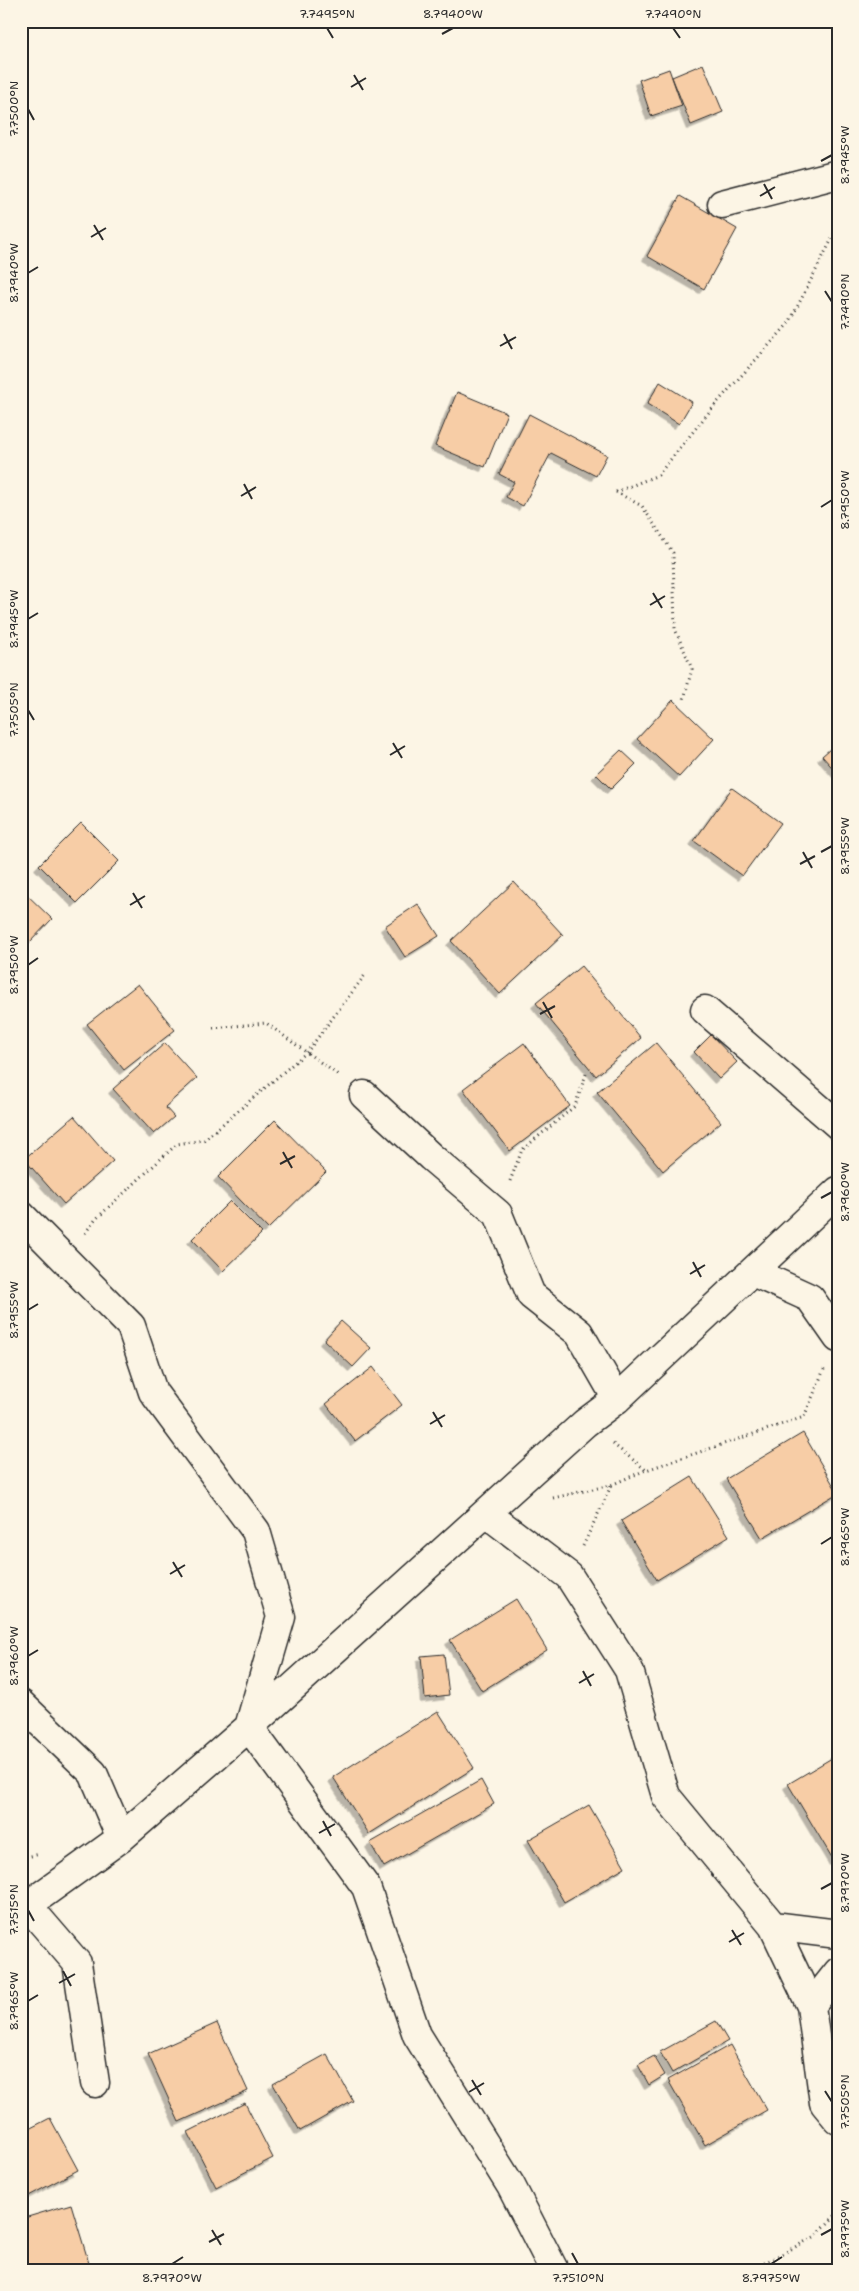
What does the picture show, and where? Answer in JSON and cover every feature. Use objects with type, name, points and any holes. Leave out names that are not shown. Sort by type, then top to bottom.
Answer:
[{"type":"street","points":[[722,204],[838,174]]},
{"type":"street","points":[[705,1010],[838,1124]]},
{"type":"street","points":[[364,1095],[431,1157],[498,1214],[531,1295],[579,1333],[617,1399]]},
{"type":"street","points":[[95,2084],[77,1963],[24,1908],[121,1838],[250,1727],[585,1423],[617,1399],[838,1191]]},
{"type":"street","points":[[21,1215],[131,1326],[153,1392],[256,1531],[281,1617],[250,1727]]},
{"type":"street","points":[[753,1272],[810,1298],[838,1338]]},
{"type":"street","points":[[486,1513],[569,1576],[629,1670],[666,1796],[773,1926],[811,2006],[824,2103],[838,2120]]},
{"type":"street","points":[[21,1704],[92,1773],[121,1838]]},
{"type":"street","points":[[250,1727],[366,1887],[417,2035],[511,2186],[554,2270]]},
{"type":"street","points":[[773,1926],[838,1934]]},
{"type":"street","points":[[811,2006],[838,1972]]},
{"type":"path","points":[[684,699],[692,669],[676,629],[673,553],[642,506],[616,492],[658,474],[714,406],[789,323],[838,227]]},
{"type":"path","points":[[64,1258],[96,1219],[177,1144],[204,1140],[308,1052],[365,976]]},
{"type":"path","points":[[212,1028],[266,1023],[364,1095]]},
{"type":"path","points":[[498,1214],[522,1150],[575,1106],[586,1074]]},
{"type":"path","points":[[544,1500],[611,1485],[646,1470],[804,1417],[826,1365]]},
{"type":"path","points":[[585,1423],[646,1470]]},
{"type":"path","points":[[569,1576],[611,1485]]},
{"type":"path","points":[[751,2270],[814,2237],[838,2213]]},
{"type":"building","points":[[703,64],[723,112],[691,125],[672,77]]},
{"type":"building","points":[[669,69],[682,106],[651,116],[639,80]]},
{"type":"building","points":[[680,196],[737,229],[704,289],[647,256]]},
{"type":"building","points":[[660,382],[692,402],[679,424],[647,404]]},
{"type":"building","points":[[457,392],[507,413],[485,467],[435,446]]},
{"type":"building","points":[[529,414],[607,455],[596,476],[551,453],[523,506],[506,497],[514,482],[499,474]]},
{"type":"building","points":[[673,700],[714,739],[679,777],[637,739]]},
{"type":"building","points":[[838,742],[838,774],[822,756]]},
{"type":"building","points":[[621,750],[636,764],[611,789],[596,774]]},
{"type":"building","points":[[732,788],[781,823],[742,876],[694,841]]},
{"type":"building","points":[[81,823],[119,861],[77,903],[39,865]]},
{"type":"building","points":[[514,882],[563,935],[500,994],[451,941]]},
{"type":"building","points":[[21,889],[52,919],[28,944],[21,938]]},
{"type":"building","points":[[418,904],[439,936],[405,957],[385,926]]},
{"type":"building","points":[[581,966],[641,1038],[596,1076],[536,1003]]},
{"type":"building","points":[[138,984],[175,1030],[124,1070],[87,1024]]},
{"type":"building","points":[[711,1035],[737,1062],[719,1079],[694,1052]]},
{"type":"building","points":[[165,1043],[197,1078],[165,1107],[174,1117],[154,1134],[113,1089]]},
{"type":"building","points":[[524,1043],[570,1106],[510,1151],[463,1089]]},
{"type":"building","points":[[656,1043],[721,1122],[663,1171],[597,1092]]},
{"type":"building","points":[[74,1116],[113,1161],[64,1204],[24,1159]]},
{"type":"building","points":[[275,1120],[326,1172],[268,1229],[218,1177]]},
{"type":"building","points":[[230,1201],[262,1233],[223,1271],[192,1239]]},
{"type":"building","points":[[341,1321],[371,1348],[353,1367],[324,1340]]},
{"type":"building","points":[[373,1367],[402,1405],[355,1441],[326,1404]]},
{"type":"building","points":[[803,1433],[838,1493],[762,1538],[726,1479]]},
{"type":"building","points":[[692,1477],[729,1536],[657,1580],[621,1521]]},
{"type":"building","points":[[516,1599],[547,1650],[482,1691],[450,1640]]},
{"type":"building","points":[[444,1654],[449,1695],[425,1698],[421,1656]]},
{"type":"building","points":[[438,1711],[474,1768],[369,1834],[333,1777]]},
{"type":"building","points":[[837,1755],[838,1859],[834,1861],[788,1784]]},
{"type":"building","points":[[481,1780],[494,1804],[384,1867],[370,1843]]},
{"type":"building","points":[[589,1805],[625,1867],[564,1902],[528,1840]]},
{"type":"building","points":[[716,2021],[728,2041],[672,2073],[660,2052]]},
{"type":"building","points":[[217,2023],[248,2091],[179,2122],[148,2054]]},
{"type":"building","points":[[730,2045],[767,2110],[705,2145],[668,2080]]},
{"type":"building","points":[[327,2054],[353,2101],[300,2131],[273,2084]]},
{"type":"building","points":[[654,2056],[665,2075],[649,2085],[638,2065]]},
{"type":"building","points":[[245,2103],[273,2158],[216,2187],[188,2132]]},
{"type":"building","points":[[50,2118],[78,2170],[21,2200],[21,2133]]},
{"type":"building","points":[[71,2204],[91,2270],[21,2270],[21,2219]]}]
